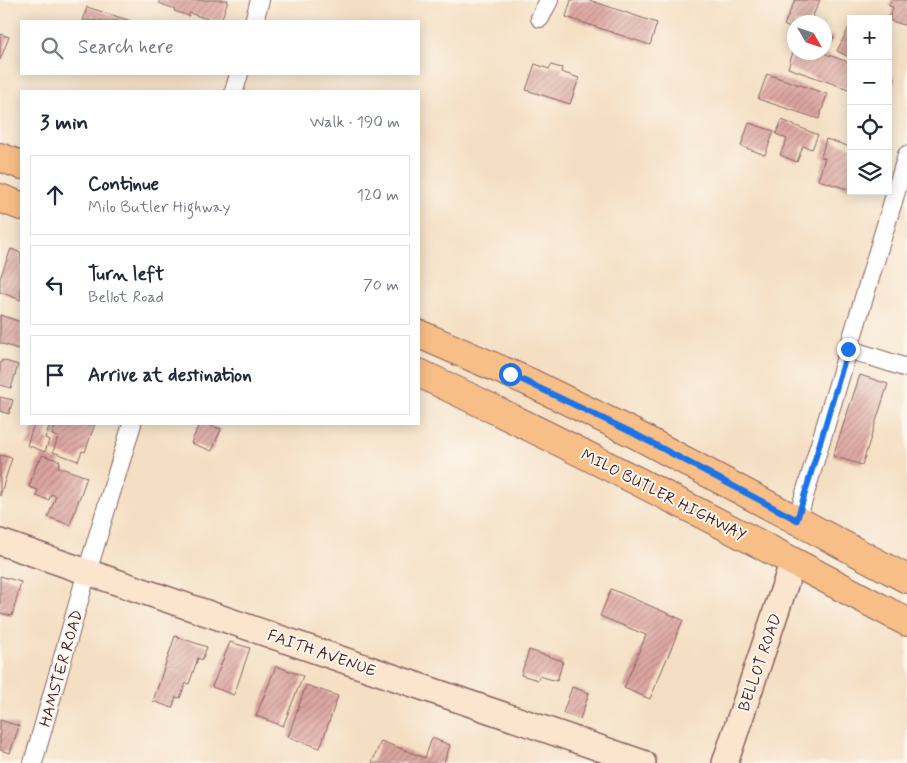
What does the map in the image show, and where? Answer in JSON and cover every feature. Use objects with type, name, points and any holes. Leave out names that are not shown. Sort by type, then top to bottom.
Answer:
[{"type":"main road","points":[[0,157],[20,165]]},
{"type":"main road","points":[[0,198],[20,206]]},
{"type":"main road","points":[[420,334],[529,382],[633,433],[907,579]]},
{"type":"main road","name":"MILO BUTLER HIGHWAY","points":[[420,373],[567,445],[907,622]]},
{"type":"street","points":[[254,20],[260,0]]},
{"type":"street","points":[[540,18],[549,0]]},
{"type":"street","points":[[234,90],[239,75]]},
{"type":"street","points":[[797,520],[907,155]]},
{"type":"street","points":[[848,349],[907,368]]},
{"type":"street","name":"HAMSTER ROAD","points":[[34,763],[87,572],[132,425]]},
{"type":"street","name":"FAITH AVENUE","points":[[0,542],[643,763]]},
{"type":"street","name":"BELLOT ROAD","points":[[725,763],[793,561]]},
{"type":"building","points":[[160,0],[228,0],[221,20],[211,20],[189,13],[189,16],[159,3]]},
{"type":"building","points":[[571,0],[589,0],[657,23],[650,45],[566,17]]},
{"type":"building","points":[[795,0],[820,0],[813,15],[788,15]]},
{"type":"building","points":[[891,0],[907,0],[907,26],[892,21],[891,15],[893,7],[889,6]]},
{"type":"building","points":[[87,7],[128,20],[83,20]]},
{"type":"building","points":[[847,31],[847,56],[837,51]]},
{"type":"building","points":[[0,34],[9,37],[0,60]]},
{"type":"building","points":[[832,56],[847,62],[847,89],[788,68],[790,60],[832,60]]},
{"type":"building","points":[[535,64],[549,69],[551,65],[562,68],[561,72],[579,78],[570,104],[526,90]]},
{"type":"building","points":[[767,74],[827,94],[819,119],[758,99]]},
{"type":"building","points":[[892,78],[895,79],[892,88]]},
{"type":"building","points":[[782,120],[818,135],[812,149],[803,146],[797,162],[780,155],[787,139],[776,134]]},
{"type":"building","points":[[749,123],[774,131],[765,155],[741,146]]},
{"type":"building","points":[[826,139],[847,146],[847,189],[818,180],[825,158],[821,157]]},
{"type":"building","points":[[11,249],[20,253],[20,300],[0,292],[0,278]]},
{"type":"building","points":[[0,315],[20,322],[20,350],[0,343]]},
{"type":"building","points":[[2,360],[18,365],[11,388],[0,385],[0,365]]},
{"type":"building","points":[[860,375],[888,384],[862,465],[833,456]]},
{"type":"building","points":[[0,397],[13,400],[9,414],[0,411]]},
{"type":"building","points":[[34,425],[50,425],[45,438],[49,440],[45,452],[27,445]]},
{"type":"building","points":[[56,425],[95,425],[85,452],[82,451],[78,461],[53,452],[58,437],[52,435]]},
{"type":"building","points":[[199,425],[210,425],[221,429],[212,451],[191,443]]},
{"type":"building","points":[[0,455],[12,458],[0,496]]},
{"type":"building","points":[[42,455],[60,461],[58,467],[87,477],[70,525],[48,517],[56,496],[51,494],[49,500],[36,496],[38,490],[29,487],[38,460],[40,461]]},
{"type":"building","points":[[0,576],[21,582],[12,616],[0,613]]},
{"type":"building","points":[[611,589],[683,620],[650,699],[624,688],[646,635],[600,616]]},
{"type":"building","points":[[175,636],[207,647],[202,660],[198,658],[189,684],[186,683],[180,698],[176,697],[172,708],[153,701]]},
{"type":"building","points":[[230,642],[250,648],[234,695],[212,687]]},
{"type":"building","points":[[529,650],[563,661],[557,681],[539,676],[538,680],[521,675]]},
{"type":"building","points":[[276,666],[303,676],[283,726],[256,716]]},
{"type":"building","points":[[306,685],[338,696],[320,748],[288,737]]},
{"type":"building","points":[[572,687],[589,693],[580,719],[563,713]]},
{"type":"building","points":[[0,720],[19,726],[10,753],[0,750]]},
{"type":"building","points":[[432,738],[450,745],[444,763],[372,763],[381,741],[425,758]]},
{"type":"route","points":[[510,374],[633,433],[797,520],[848,349]]}]
